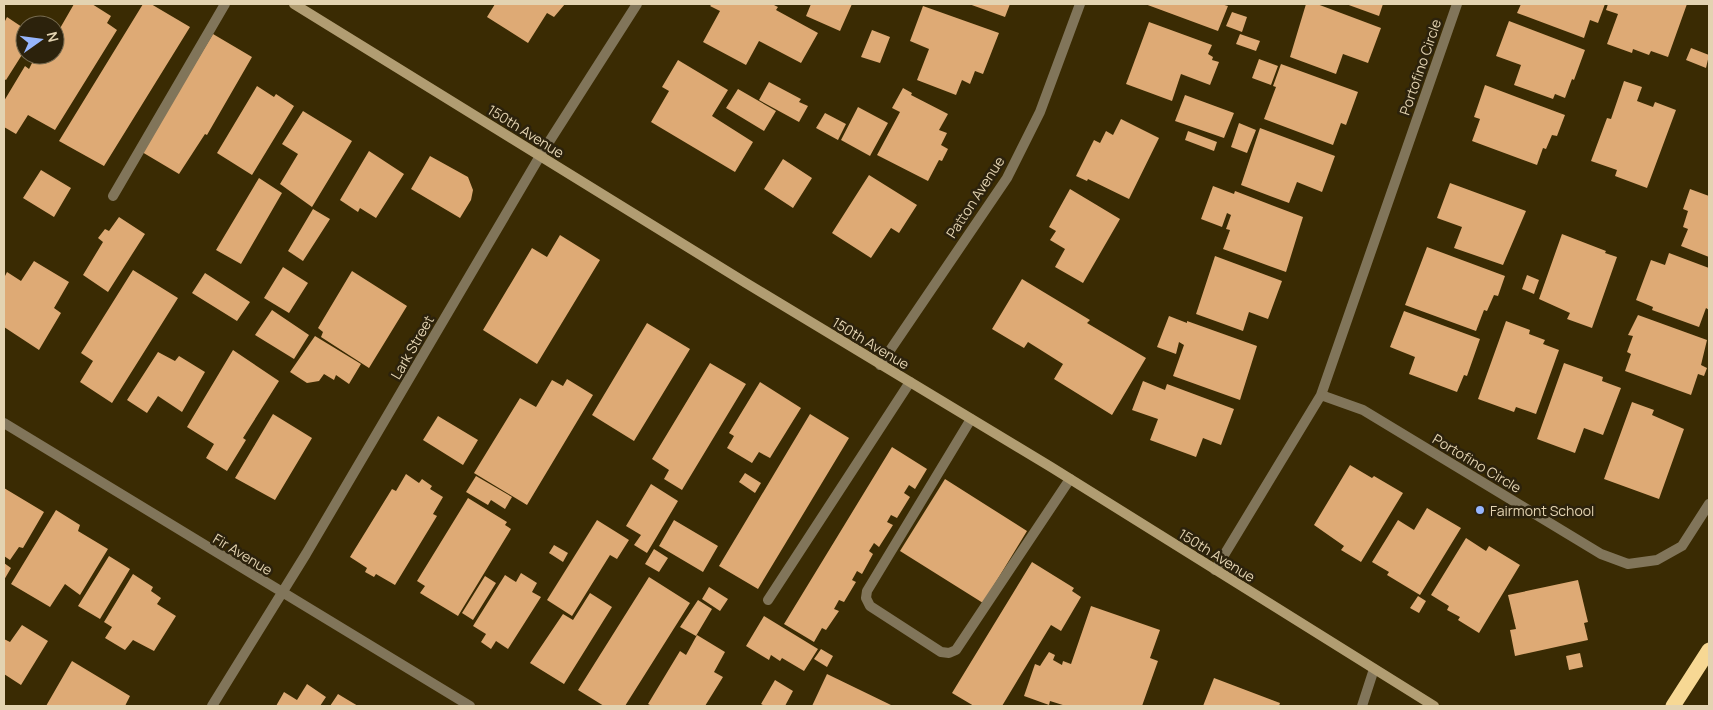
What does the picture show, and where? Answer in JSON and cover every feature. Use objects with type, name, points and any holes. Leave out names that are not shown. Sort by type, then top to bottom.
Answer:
[{"type":"highway","points":[[1673,706],[1709,650]]},
{"type":"street","points":[[113,196],[225,4]]},
{"type":"street","name":"150th Avenue","points":[[294,4],[880,365],[971,419],[1434,706]]},
{"type":"street","name":"Lark Street","points":[[212,706],[282,594],[540,156],[637,4]]},
{"type":"street","name":"Patton Avenue","points":[[880,365],[1007,178],[1040,112],[1080,4]]},
{"type":"street","name":"Portofino Circle","points":[[1215,570],[1321,395],[1457,4]]},
{"type":"street","points":[[768,600],[910,382]]},
{"type":"street","name":"Portofino Circle","points":[[1321,395],[1363,410],[1601,554],[1628,564],[1657,560],[1682,546],[1709,504]]},
{"type":"street","points":[[971,419],[867,591],[866,598],[870,606],[941,652],[949,653],[956,650],[1070,480]]},
{"type":"street","name":"Fir Avenue","points":[[4,423],[282,594],[470,706]]},
{"type":"street","points":[[1362,706],[1374,669]]},
{"type":"building","points":[[74,4],[92,4],[111,16],[107,23],[117,30],[55,130],[28,115],[16,134],[4,127],[4,101],[25,66],[29,69],[31,65],[65,65],[65,20]]},
{"type":"building","points":[[143,4],[151,4],[190,27],[104,166],[59,141]]},
{"type":"building","points":[[495,4],[565,4],[554,17],[547,13],[528,43],[487,17]]},
{"type":"building","points":[[712,4],[772,4],[778,7],[776,10],[818,33],[801,63],[759,41],[746,65],[703,42],[720,11],[710,6]]},
{"type":"building","points":[[811,4],[852,4],[840,31],[806,16]]},
{"type":"building","points":[[969,4],[1010,4],[1005,17]]},
{"type":"building","points":[[1145,4],[1221,4],[1228,6],[1218,31]]},
{"type":"building","points":[[1306,4],[1317,4],[1381,28],[1368,63],[1343,54],[1336,74],[1290,57]]},
{"type":"building","points":[[1346,4],[1383,4],[1379,16]]},
{"type":"building","points":[[1521,4],[1605,4],[1598,23],[1590,20],[1584,38],[1517,13]]},
{"type":"building","points":[[1608,4],[1687,4],[1668,57],[1651,51],[1649,55],[1633,49],[1632,53],[1607,44],[1618,14],[1606,10]]},
{"type":"building","points":[[923,6],[999,33],[983,74],[975,71],[970,84],[962,80],[956,95],[917,80],[929,49],[910,41]]},
{"type":"building","points":[[1232,12],[1247,17],[1242,32],[1226,26]]},
{"type":"building","points":[[7,17],[15,22],[16,65],[6,80],[4,79],[4,23]]},
{"type":"building","points":[[1509,21],[1585,50],[1565,98],[1555,94],[1553,99],[1514,85],[1521,65],[1496,56]]},
{"type":"building","points":[[1149,22],[1212,45],[1208,54],[1213,57],[1212,60],[1219,62],[1210,85],[1181,74],[1172,101],[1126,84]]},
{"type":"building","points":[[872,30],[890,37],[880,63],[861,57]]},
{"type":"building","points":[[213,34],[252,57],[207,135],[205,134],[179,174],[142,152]]},
{"type":"building","points":[[1240,34],[1260,41],[1256,51],[1236,44]]},
{"type":"building","points":[[1691,48],[1709,55],[1706,68],[1686,60]]},
{"type":"building","points":[[1259,59],[1278,66],[1271,85],[1252,78]]},
{"type":"building","points":[[678,60],[728,90],[712,116],[753,142],[735,172],[651,122],[669,91],[662,87]]},
{"type":"building","points":[[1281,64],[1358,92],[1346,125],[1341,123],[1333,145],[1264,119],[1276,87],[1273,86]]},
{"type":"building","points":[[1624,81],[1642,87],[1637,101],[1653,107],[1655,102],[1676,110],[1647,188],[1615,176],[1617,170],[1591,161],[1607,118],[1611,119]]},
{"type":"building","points":[[769,82],[801,99],[799,102],[808,106],[799,122],[759,100]]},
{"type":"building","points":[[1485,85],[1565,115],[1557,136],[1552,135],[1546,149],[1543,148],[1537,165],[1472,141],[1480,119],[1474,117]]},
{"type":"building","points":[[257,86],[274,97],[276,94],[294,106],[252,175],[217,153]]},
{"type":"building","points":[[903,88],[912,93],[911,95],[948,114],[939,130],[947,133],[941,145],[948,149],[942,161],[939,160],[928,181],[877,155],[900,112],[892,108]]},
{"type":"building","points":[[738,89],[776,111],[764,131],[726,108]]},
{"type":"building","points":[[1185,95],[1234,113],[1224,138],[1175,121]]},
{"type":"building","points":[[858,107],[888,123],[870,156],[841,140]]},
{"type":"building","points":[[303,111],[352,141],[312,207],[280,184],[298,154],[282,144]]},
{"type":"building","points":[[825,113],[846,124],[838,140],[816,128]]},
{"type":"building","points":[[1121,119],[1159,138],[1129,199],[1088,179],[1087,181],[1076,176],[1094,140],[1100,143],[1106,131],[1113,135]]},
{"type":"building","points":[[1239,123],[1256,130],[1247,153],[1231,147]]},
{"type":"building","points":[[1260,128],[1335,156],[1322,192],[1297,182],[1289,203],[1241,185]]},
{"type":"building","points":[[1188,131],[1217,142],[1214,151],[1185,140]]},
{"type":"building","points":[[369,151],[404,174],[376,218],[360,208],[358,212],[340,200]]},
{"type":"building","points":[[430,156],[468,177],[473,190],[471,200],[460,218],[411,189]]},
{"type":"building","points":[[783,159],[812,178],[793,208],[764,189]]},
{"type":"building","points":[[41,170],[71,188],[54,217],[23,198]]},
{"type":"building","points":[[869,175],[917,205],[899,233],[891,228],[871,258],[832,233]]},
{"type":"building","points":[[259,178],[282,193],[241,264],[216,250]]},
{"type":"building","points":[[1450,183],[1526,211],[1503,265],[1454,248],[1462,227],[1437,218]]},
{"type":"building","points":[[1213,186],[1234,194],[1235,191],[1303,217],[1286,272],[1223,249],[1230,230],[1226,229],[1231,215],[1227,213],[1222,227],[1201,219]]},
{"type":"building","points":[[1070,189],[1120,219],[1083,283],[1055,267],[1065,249],[1050,240],[1056,231],[1049,227]]},
{"type":"building","points":[[1690,189],[1709,196],[1709,257],[1681,246],[1688,229],[1683,227],[1688,211],[1683,209]]},
{"type":"building","points":[[313,209],[330,219],[303,261],[288,251]]},
{"type":"building","points":[[119,217],[145,234],[108,292],[83,275],[103,242],[98,238],[105,229],[109,231]]},
{"type":"building","points":[[1562,234],[1617,257],[1592,328],[1567,319],[1570,313],[1539,299]]},
{"type":"building","points":[[560,235],[600,260],[537,364],[483,330],[532,248],[547,257]]},
{"type":"building","points":[[1427,247],[1505,276],[1498,296],[1494,295],[1487,311],[1484,310],[1476,331],[1405,305]]},
{"type":"building","points":[[1669,253],[1709,268],[1709,310],[1706,308],[1699,327],[1652,310],[1653,307],[1636,300],[1651,260],[1665,265]]},
{"type":"building","points":[[1215,256],[1282,281],[1268,319],[1249,312],[1243,331],[1196,314]]},
{"type":"building","points":[[34,261],[69,282],[54,308],[61,313],[39,350],[4,327],[4,278],[7,272],[21,281]]},
{"type":"building","points":[[283,267],[308,283],[289,313],[264,298]]},
{"type":"building","points":[[133,270],[178,298],[112,403],[80,382],[93,361],[81,353]]},
{"type":"building","points":[[352,271],[407,306],[369,368],[321,337],[323,332],[318,328]]},
{"type":"building","points":[[205,273],[250,302],[237,321],[192,293]]},
{"type":"building","points":[[1527,275],[1539,280],[1534,294],[1522,289]]},
{"type":"building","points":[[1022,279],[1090,320],[1087,323],[1146,358],[1112,415],[1054,379],[1063,364],[1028,342],[1024,348],[992,329]]},
{"type":"building","points":[[272,310],[309,335],[294,359],[255,335]]},
{"type":"building","points":[[1404,311],[1480,339],[1467,376],[1464,375],[1457,392],[1409,374],[1415,357],[1390,347]]},
{"type":"building","points":[[1638,315],[1707,340],[1701,365],[1707,368],[1704,376],[1698,374],[1691,395],[1625,371],[1631,354],[1627,352],[1633,336],[1628,335]]},
{"type":"building","points":[[1169,316],[1257,346],[1240,400],[1173,376],[1184,345],[1179,342],[1176,354],[1157,347]]},
{"type":"building","points":[[1506,321],[1530,330],[1529,334],[1545,340],[1543,344],[1559,350],[1536,414],[1516,407],[1514,412],[1478,399]]},
{"type":"building","points":[[647,323],[690,349],[634,441],[592,415]]},
{"type":"building","points":[[315,336],[361,364],[349,384],[336,375],[334,380],[324,374],[319,381],[307,383],[290,372]]},
{"type":"building","points":[[233,350],[279,381],[243,438],[246,440],[227,471],[206,458],[214,444],[187,427]]},
{"type":"building","points":[[158,352],[175,361],[179,356],[205,372],[182,412],[158,396],[147,413],[127,400]]},
{"type":"building","points":[[710,363],[746,384],[682,490],[664,479],[669,470],[652,459]]},
{"type":"building","points":[[1564,363],[1603,377],[1602,381],[1621,388],[1603,435],[1584,428],[1575,453],[1537,439]]},
{"type":"building","points":[[567,379],[593,395],[527,505],[474,473],[520,398],[536,407],[552,380],[563,386]]},
{"type":"building","points":[[1143,381],[1165,390],[1167,384],[1234,409],[1221,445],[1203,438],[1196,457],[1150,440],[1158,419],[1132,410]]},
{"type":"building","points":[[760,382],[801,408],[770,458],[759,452],[752,463],[727,448],[734,436],[729,433]]},
{"type":"building","points":[[1632,402],[1654,410],[1652,415],[1684,429],[1659,499],[1604,479]]},
{"type":"building","points":[[273,414],[312,438],[275,500],[235,478]]},
{"type":"building","points":[[810,414],[849,438],[758,589],[719,566]]},
{"type":"building","points":[[438,416],[478,440],[463,465],[423,440]]},
{"type":"building","points":[[892,447],[927,469],[915,489],[909,485],[904,493],[910,497],[897,518],[891,515],[887,522],[893,525],[879,547],[874,543],[869,551],[873,554],[862,574],[857,571],[852,580],[856,582],[844,602],[839,600],[834,609],[839,611],[826,630],[822,628],[814,642],[784,624]]},
{"type":"building","points":[[1350,465],[1403,493],[1361,562],[1341,550],[1344,546],[1314,525]]},
{"type":"building","points":[[745,473],[761,483],[755,493],[739,482]]},
{"type":"building","points":[[406,474],[419,483],[422,479],[432,486],[430,489],[443,497],[433,514],[437,516],[395,585],[376,574],[374,577],[365,572],[367,568],[350,557],[392,489],[396,491]]},
{"type":"building","points":[[476,476],[512,497],[505,509],[491,500],[488,505],[466,492]]},
{"type":"building","points":[[945,479],[1027,531],[983,603],[900,551]]},
{"type":"building","points":[[651,484],[678,501],[647,553],[634,545],[641,535],[626,526]]},
{"type":"building","points":[[4,488],[44,512],[23,548],[19,547],[10,560],[4,556]]},
{"type":"building","points":[[468,498],[507,522],[505,525],[511,529],[458,616],[420,593],[425,586],[417,581]]},
{"type":"building","points":[[1427,508],[1461,528],[1420,595],[1387,575],[1389,572],[1372,562],[1398,520],[1414,530]]},
{"type":"building","points":[[56,510],[80,525],[78,531],[108,549],[80,595],[65,584],[50,607],[11,584]]},
{"type":"building","points":[[597,520],[629,540],[617,559],[610,555],[572,616],[547,600]]},
{"type":"building","points":[[674,520],[718,546],[703,572],[659,546]]},
{"type":"building","points":[[1466,538],[1486,551],[1489,546],[1520,565],[1479,633],[1458,620],[1460,617],[1447,610],[1449,606],[1431,595]]},
{"type":"building","points":[[554,545],[568,553],[563,562],[549,553]]},
{"type":"building","points":[[654,549],[668,558],[659,572],[645,564]]},
{"type":"building","points":[[109,556],[130,569],[100,619],[78,606]]},
{"type":"building","points":[[1032,562],[1074,588],[1072,591],[1081,597],[1061,631],[1051,625],[1002,706],[974,706],[952,693]]},
{"type":"building","points":[[4,563],[11,568],[4,580]]},
{"type":"building","points":[[521,573],[537,583],[532,592],[541,597],[508,649],[496,641],[491,649],[481,642],[486,634],[473,626],[505,575],[516,582]]},
{"type":"building","points":[[133,574],[153,587],[151,591],[161,598],[157,604],[176,616],[154,651],[133,640],[125,650],[105,638],[112,627],[104,622]]},
{"type":"building","points":[[485,576],[496,583],[473,620],[462,613]]},
{"type":"building","points":[[649,577],[690,603],[625,706],[604,706],[578,690]]},
{"type":"building","points":[[1578,580],[1588,622],[1584,623],[1588,640],[1515,656],[1510,630],[1516,629],[1508,595]]},
{"type":"building","points":[[709,587],[728,599],[720,611],[702,599]]},
{"type":"building","points":[[590,593],[612,607],[564,684],[530,663],[563,614],[573,620]]},
{"type":"building","points":[[1418,596],[1426,601],[1419,613],[1410,608]]},
{"type":"building","points":[[698,600],[712,609],[696,636],[680,627]]},
{"type":"building","points":[[1091,606],[1160,630],[1150,658],[1158,661],[1142,706],[1066,706],[1050,701],[1049,705],[1024,696],[1035,664],[1040,666],[1049,652],[1055,655],[1053,660],[1062,665],[1063,661],[1071,664]]},
{"type":"building","points":[[764,616],[818,649],[804,671],[782,658],[780,661],[771,655],[769,660],[746,646]]},
{"type":"building","points":[[22,625],[48,641],[21,685],[4,674],[4,639],[10,642]]},
{"type":"building","points":[[697,635],[725,652],[714,672],[723,677],[705,706],[652,706],[648,704],[680,651],[686,655]]},
{"type":"building","points":[[821,649],[833,656],[827,667],[814,659]]},
{"type":"building","points":[[1580,653],[1583,667],[1569,670],[1566,656]]},
{"type":"building","points":[[72,661],[130,696],[125,706],[46,706]]},
{"type":"building","points":[[827,674],[891,705],[891,706],[812,706]]},
{"type":"building","points":[[1214,678],[1280,703],[1279,706],[1203,706]]},
{"type":"building","points":[[775,680],[793,691],[785,706],[765,706],[761,704]]},
{"type":"building","points":[[307,684],[326,697],[320,706],[276,706],[284,692],[297,700]]},
{"type":"building","points":[[338,694],[358,706],[330,706]]},
{"type":"place","name":"Fairmont School","points":[[1480,510]]}]
